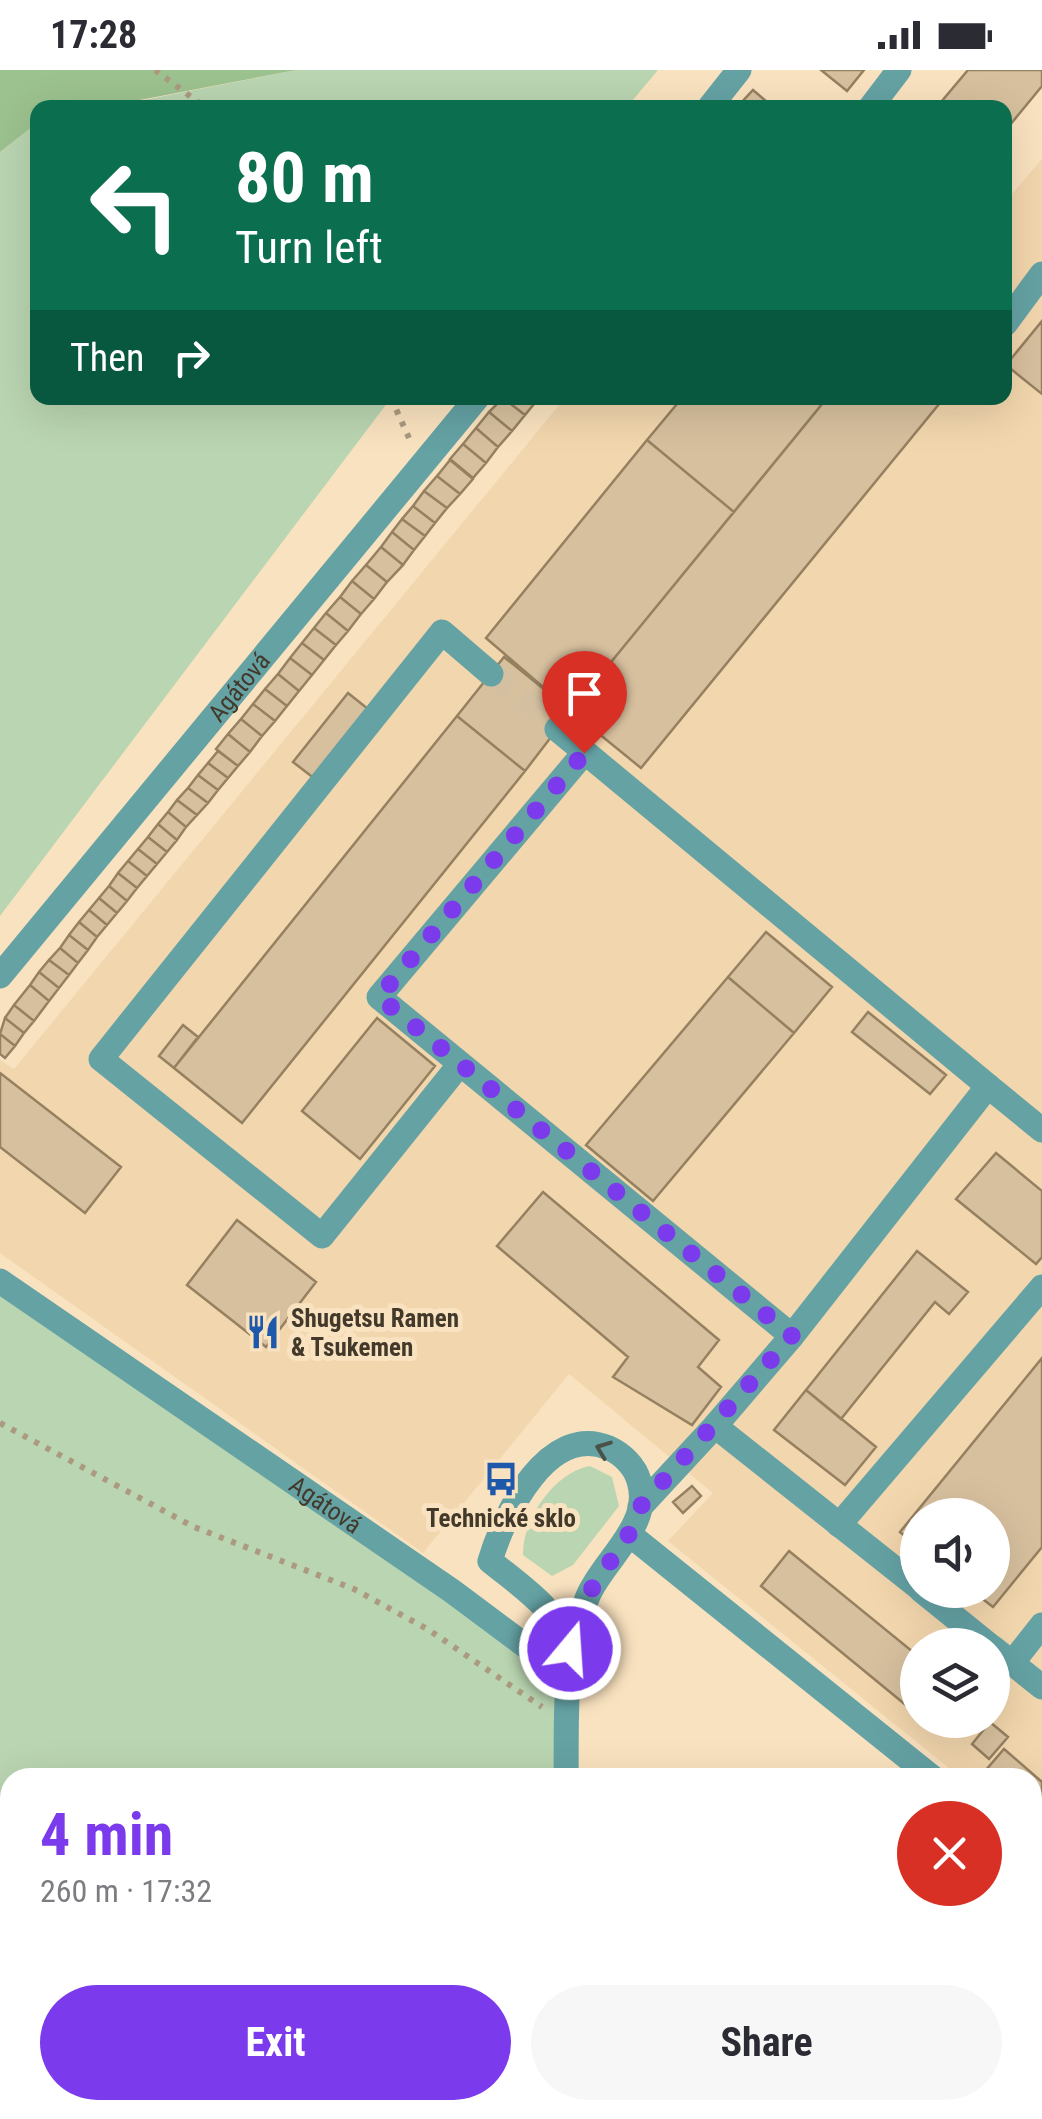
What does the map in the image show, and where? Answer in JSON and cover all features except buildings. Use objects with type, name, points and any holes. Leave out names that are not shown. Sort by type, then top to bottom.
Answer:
[{"type":"street","points":[[715,100],[739,70]]},
{"type":"street","points":[[876,100],[899,70]]},
{"type":"street","points":[[1012,315],[1042,274]]},
{"type":"street","name":"Agátová","points":[[0,976],[471,405]]},
{"type":"street","points":[[460,1064],[322,1236],[101,1059],[442,632],[491,674]]},
{"type":"street","points":[[557,730],[1042,1130]]},
{"type":"street","points":[[584,753],[379,997],[792,1336]]},
{"type":"street","points":[[566,1768],[566,1676],[570,1649],[589,1593],[629,1534],[640,1507],[792,1336],[988,1086]]},
{"type":"street","name":"Agátová","points":[[0,1281],[452,1591],[566,1676]]},
{"type":"street","points":[[839,1525],[1042,1287]]},
{"type":"street","points":[[715,1426],[900,1574]]},
{"type":"street","points":[[570,1649],[563,1626],[550,1611],[490,1561],[499,1530],[521,1494],[568,1444],[591,1442],[612,1449],[630,1462],[640,1482],[640,1507]]},
{"type":"street","points":[[629,1534],[920,1768]]},
{"type":"street","points":[[943,1608],[968,1628]]},
{"type":"street","points":[[1010,1645],[1042,1625]]},
{"type":"street","points":[[1010,1662],[1042,1687]]},
{"type":"path","points":[[155,70],[195,100]]},
{"type":"path","points":[[394,405],[421,467]]},
{"type":"path","points":[[0,1423],[194,1526],[354,1590],[429,1630],[528,1702],[567,1717]]},
{"type":"shaded area","name":"Technické sklo","points":[[1042,159],[1042,1768],[949,1768],[912,1738],[1010,1738],[1010,1628],[900,1628],[900,1729],[668,1541],[713,1493],[569,1374],[423,1553],[0,1253],[0,1060],[14,1069],[559,405],[1012,405],[1012,194]]},
{"type":"green space","points":[[0,70],[296,70],[140,100],[30,100],[30,128],[0,152]]},
{"type":"green space","points":[[296,70],[658,70],[633,100],[144,100]]},
{"type":"green space","points":[[30,128],[30,405],[386,405],[0,916],[0,152]]},
{"type":"green space","points":[[0,1295],[566,1676],[566,1768],[0,1768]]},
{"type":"green space","points":[[590,1466],[612,1477],[619,1506],[573,1565],[552,1576],[523,1555],[528,1527],[553,1487]]},
{"type":"tunnel","points":[[491,674],[557,729]]},
{"type":"place","name":"Shugetsu Ramen & Tsukemen","points":[[263,1332]]},
{"type":"place","name":"Technické sklo","points":[[501,1479]]},
{"type":"route","points":[[570,1649],[589,1593],[629,1534],[640,1507],[792,1336],[379,997],[584,753]]}]
